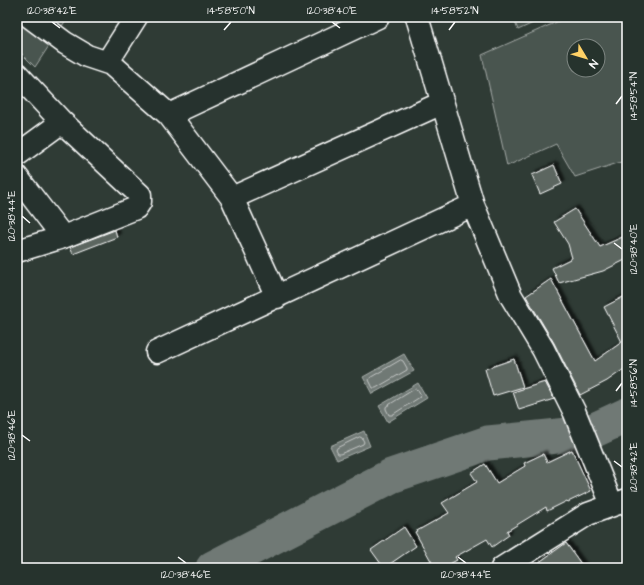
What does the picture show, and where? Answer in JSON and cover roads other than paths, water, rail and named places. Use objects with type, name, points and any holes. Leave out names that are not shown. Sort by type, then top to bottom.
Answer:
[{"type":"street","points":[[30,17],[60,40],[82,53],[111,64],[169,115],[232,198],[277,297]]},
{"type":"street","points":[[111,64],[110,58],[136,17]]},
{"type":"street","points":[[169,115],[378,17]]},
{"type":"street","points":[[416,17],[473,205],[511,296],[543,349],[616,501],[588,514],[502,568]]},
{"type":"street","points":[[17,74],[62,122],[140,196],[140,202],[136,208],[63,237],[17,251]]},
{"type":"street","points":[[232,198],[442,103]]},
{"type":"street","points":[[17,155],[62,122]]},
{"type":"street","points":[[17,177],[63,237]]},
{"type":"street","points":[[157,352],[473,205]]},
{"type":"water","points":[[404,354],[414,371],[372,394],[363,377]]},
{"type":"water","points":[[418,383],[427,398],[388,422],[379,406]]},
{"type":"water","points":[[364,431],[370,446],[337,460],[330,446]]},
{"type":"waterway","points":[[213,568],[391,476],[488,443],[588,433],[627,415]]}]
